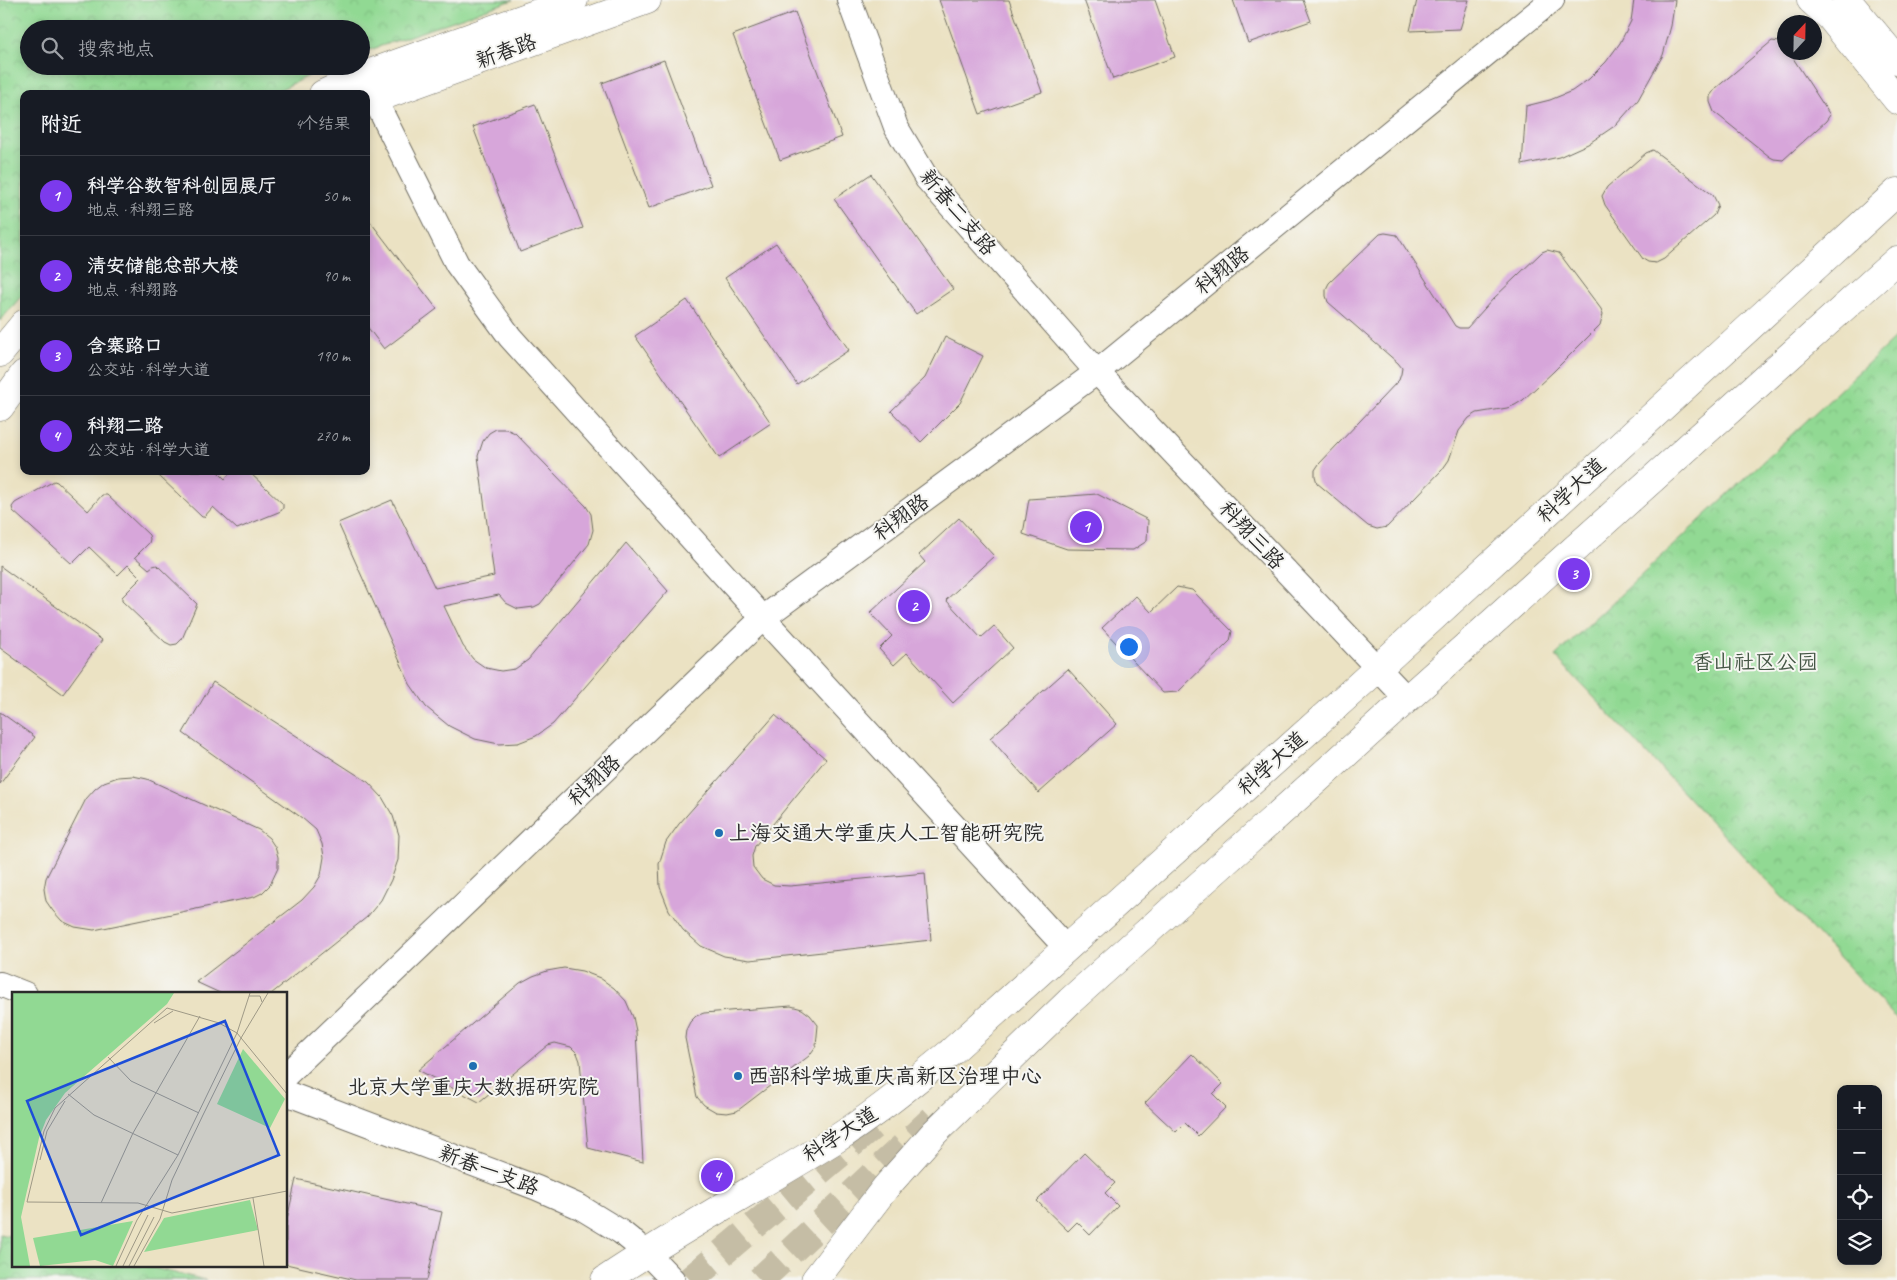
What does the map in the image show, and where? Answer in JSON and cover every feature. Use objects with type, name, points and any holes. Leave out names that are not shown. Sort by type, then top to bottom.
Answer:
[{"type":"main road","name":"新春路","points":[[370,91],[574,0]]},
{"type":"main road","name":"新春路","points":[[370,91],[647,0]]},
{"type":"main road","points":[[1811,0],[1830,17],[1897,100]]},
{"type":"main road","points":[[1847,0],[1897,60]]},
{"type":"main road","name":"科学大道","points":[[605,1280],[646,1252],[834,1140],[917,1080],[951,1052],[1378,668],[1897,192]]},
{"type":"main road","name":"科学大道","points":[[815,1280],[886,1187],[935,1132],[1053,1018],[1897,260]]},
{"type":"main road","points":[[0,353],[20,329]]},
{"type":"main road","points":[[0,407],[20,380]]},
{"type":"main road","points":[[1027,984],[1041,982],[1050,986],[1056,994],[1057,1002],[1053,1018]]},
{"type":"street","name":"新春二支路","points":[[849,0],[896,127],[927,180],[1097,372]]},
{"type":"street","name":"科翔路","points":[[288,1074],[763,618],[1097,372],[1552,0]]},
{"type":"street","points":[[370,96],[457,264],[510,338],[763,618],[1067,949]]},
{"type":"street","name":"科翔三路","points":[[1097,372],[1406,699]]},
{"type":"street","points":[[0,984],[20,992]]},
{"type":"street","name":"新春一支路","points":[[288,1093],[537,1188],[580,1207],[621,1232],[646,1252],[673,1280]]},
{"type":"green space","points":[[0,0],[513,0],[370,50],[370,20],[20,20],[20,75],[310,75],[279,90],[20,90],[20,298],[0,321]]},
{"type":"green space","name":"香山社区公园","points":[[1897,336],[1897,1019],[1555,656]]},
{"type":"green space","points":[[0,1234],[12,1237],[12,1268],[153,1268],[206,1280],[0,1280]]},
{"type":"building","points":[[939,0],[1009,0],[1042,92],[980,114]]},
{"type":"building","points":[[1084,0],[1155,0],[1175,57],[1113,79]]},
{"type":"building","points":[[1233,0],[1303,0],[1311,21],[1248,43]]},
{"type":"building","points":[[1417,0],[1469,0],[1460,29],[1410,31]]},
{"type":"building","points":[[1634,0],[1675,0],[1671,26],[1663,55],[1638,100],[1616,125],[1588,144],[1559,157],[1522,165],[1526,106],[1550,100],[1572,91],[1589,79],[1606,62],[1620,43],[1631,21]]},
{"type":"building","points":[[795,12],[842,137],[780,160],[733,35]]},
{"type":"building","points":[[1772,41],[1777,42],[1777,60],[1794,60],[1830,115],[1826,121],[1783,160],[1774,159],[1714,112],[1710,96],[1716,88]]},
{"type":"building","points":[[664,60],[711,185],[649,208],[602,83]]},
{"type":"building","points":[[535,104],[583,228],[520,252],[473,127]]},
{"type":"building","points":[[1653,150],[1713,195],[1718,205],[1714,215],[1664,259],[1656,263],[1643,259],[1605,205],[1602,196],[1607,187],[1646,153]]},
{"type":"building","points":[[871,174],[953,289],[916,314],[834,199]]},
{"type":"building","points":[[370,221],[437,309],[384,349],[370,330]]},
{"type":"building","points":[[1380,234],[1397,235],[1455,326],[1459,328],[1467,328],[1493,299],[1542,252],[1547,250],[1559,253],[1603,314],[1600,325],[1523,400],[1507,408],[1477,413],[1469,418],[1459,431],[1449,460],[1442,470],[1387,527],[1377,529],[1368,526],[1317,483],[1315,470],[1399,380],[1401,374],[1402,368],[1398,363],[1328,302],[1326,296],[1326,289],[1329,283]]},
{"type":"building","points":[[776,243],[849,350],[797,384],[725,278]]},
{"type":"building","points":[[687,300],[771,423],[719,458],[635,336]]},
{"type":"building","points":[[945,337],[983,356],[960,403],[921,442],[891,411],[925,378]]},
{"type":"building","points":[[496,429],[506,429],[515,433],[586,506],[591,514],[593,530],[589,544],[540,604],[534,607],[518,609],[506,603],[499,595],[444,606],[463,646],[473,659],[486,668],[501,671],[515,669],[528,660],[626,543],[668,591],[553,724],[536,736],[518,743],[499,744],[475,739],[449,726],[426,707],[410,684],[338,523],[392,500],[435,588],[494,576],[478,456],[483,441],[489,433]]},
{"type":"building","points":[[221,475],[225,479],[228,475],[252,475],[283,504],[283,508],[281,511],[237,529],[213,507],[202,517],[159,476]]},
{"type":"building","points":[[54,481],[88,511],[102,495],[107,495],[149,535],[149,543],[135,557],[149,569],[157,565],[197,604],[182,639],[177,644],[171,645],[165,642],[122,601],[122,597],[141,578],[128,565],[118,575],[89,547],[71,563],[13,511],[12,507],[15,503]]},
{"type":"building","points":[[1097,494],[1148,520],[1147,541],[1133,550],[1067,549],[1023,534],[1029,499]]},
{"type":"building","points":[[959,518],[994,556],[946,600],[981,638],[994,626],[1013,648],[953,703],[907,653],[894,665],[879,649],[892,636],[870,613],[925,562],[919,555]]},
{"type":"building","points":[[0,566],[102,640],[63,694],[0,648]]},
{"type":"building","points":[[1177,587],[1192,590],[1232,631],[1230,641],[1178,692],[1163,693],[1102,628],[1136,596],[1151,612]]},
{"type":"building","points":[[1068,669],[1117,724],[1039,793],[990,738]]},
{"type":"building","points":[[213,682],[368,782],[382,797],[393,816],[399,835],[398,860],[381,900],[367,917],[273,992],[218,992],[196,982],[302,900],[314,887],[321,875],[324,857],[322,844],[316,830],[302,818],[183,733]]},
{"type":"building","points":[[0,712],[35,737],[0,784]]},
{"type":"building","name":"上海交通大学重庆人工智能研究院","points":[[775,715],[826,759],[755,846],[752,856],[753,867],[762,879],[774,885],[790,886],[925,873],[931,940],[750,960],[724,956],[701,946],[683,930],[669,910],[660,887],[659,864],[666,842],[679,824]]},
{"type":"building","points":[[133,776],[147,779],[259,830],[269,838],[275,847],[278,857],[278,868],[270,885],[262,893],[254,897],[94,930],[75,927],[62,921],[46,901],[44,889],[46,878],[86,799],[104,782],[118,777]]},
{"type":"building","name":"北京大学重庆大数据研究院","points":[[564,968],[582,971],[600,978],[614,988],[626,1001],[633,1017],[636,1031],[643,1162],[588,1148],[580,1061],[577,1053],[571,1047],[555,1043],[548,1045],[479,1102],[418,1070],[520,983],[547,971]]},
{"type":"building","name":"西部科学城重庆高新区治理中心","points":[[791,1006],[802,1009],[818,1025],[816,1046],[809,1056],[737,1111],[727,1113],[716,1112],[704,1105],[697,1097],[685,1038],[690,1022],[696,1016],[704,1013]]},
{"type":"building","points":[[1192,1054],[1223,1084],[1213,1094],[1226,1107],[1198,1136],[1185,1123],[1176,1132],[1145,1103]]},
{"type":"building","points":[[1084,1153],[1115,1183],[1105,1193],[1118,1206],[1090,1235],[1077,1222],[1068,1231],[1037,1201]]},
{"type":"building","points":[[296,1179],[442,1212],[427,1280],[356,1280],[288,1264],[288,1215]]},
{"type":"tunnel","points":[[760,1280],[933,1119]]},
{"type":"tunnel","points":[[690,1280],[874,1125]]},
{"type":"place","name":"科学谷数智科创园展厅","points":[[1086,527]]},
{"type":"place","name":"含寨路口","points":[[1574,574]]},
{"type":"place","name":"清安储能总部大楼","points":[[914,606]]},
{"type":"place","name":"上海交通大学重庆人工智能研究院","points":[[719,833]]},
{"type":"place","name":"北京大学重庆大数据研究院","points":[[473,1066]]},
{"type":"place","name":"西部科学城重庆高新区治理中心","points":[[738,1076]]},
{"type":"place","name":"科翔二路","points":[[717,1176]]}]
